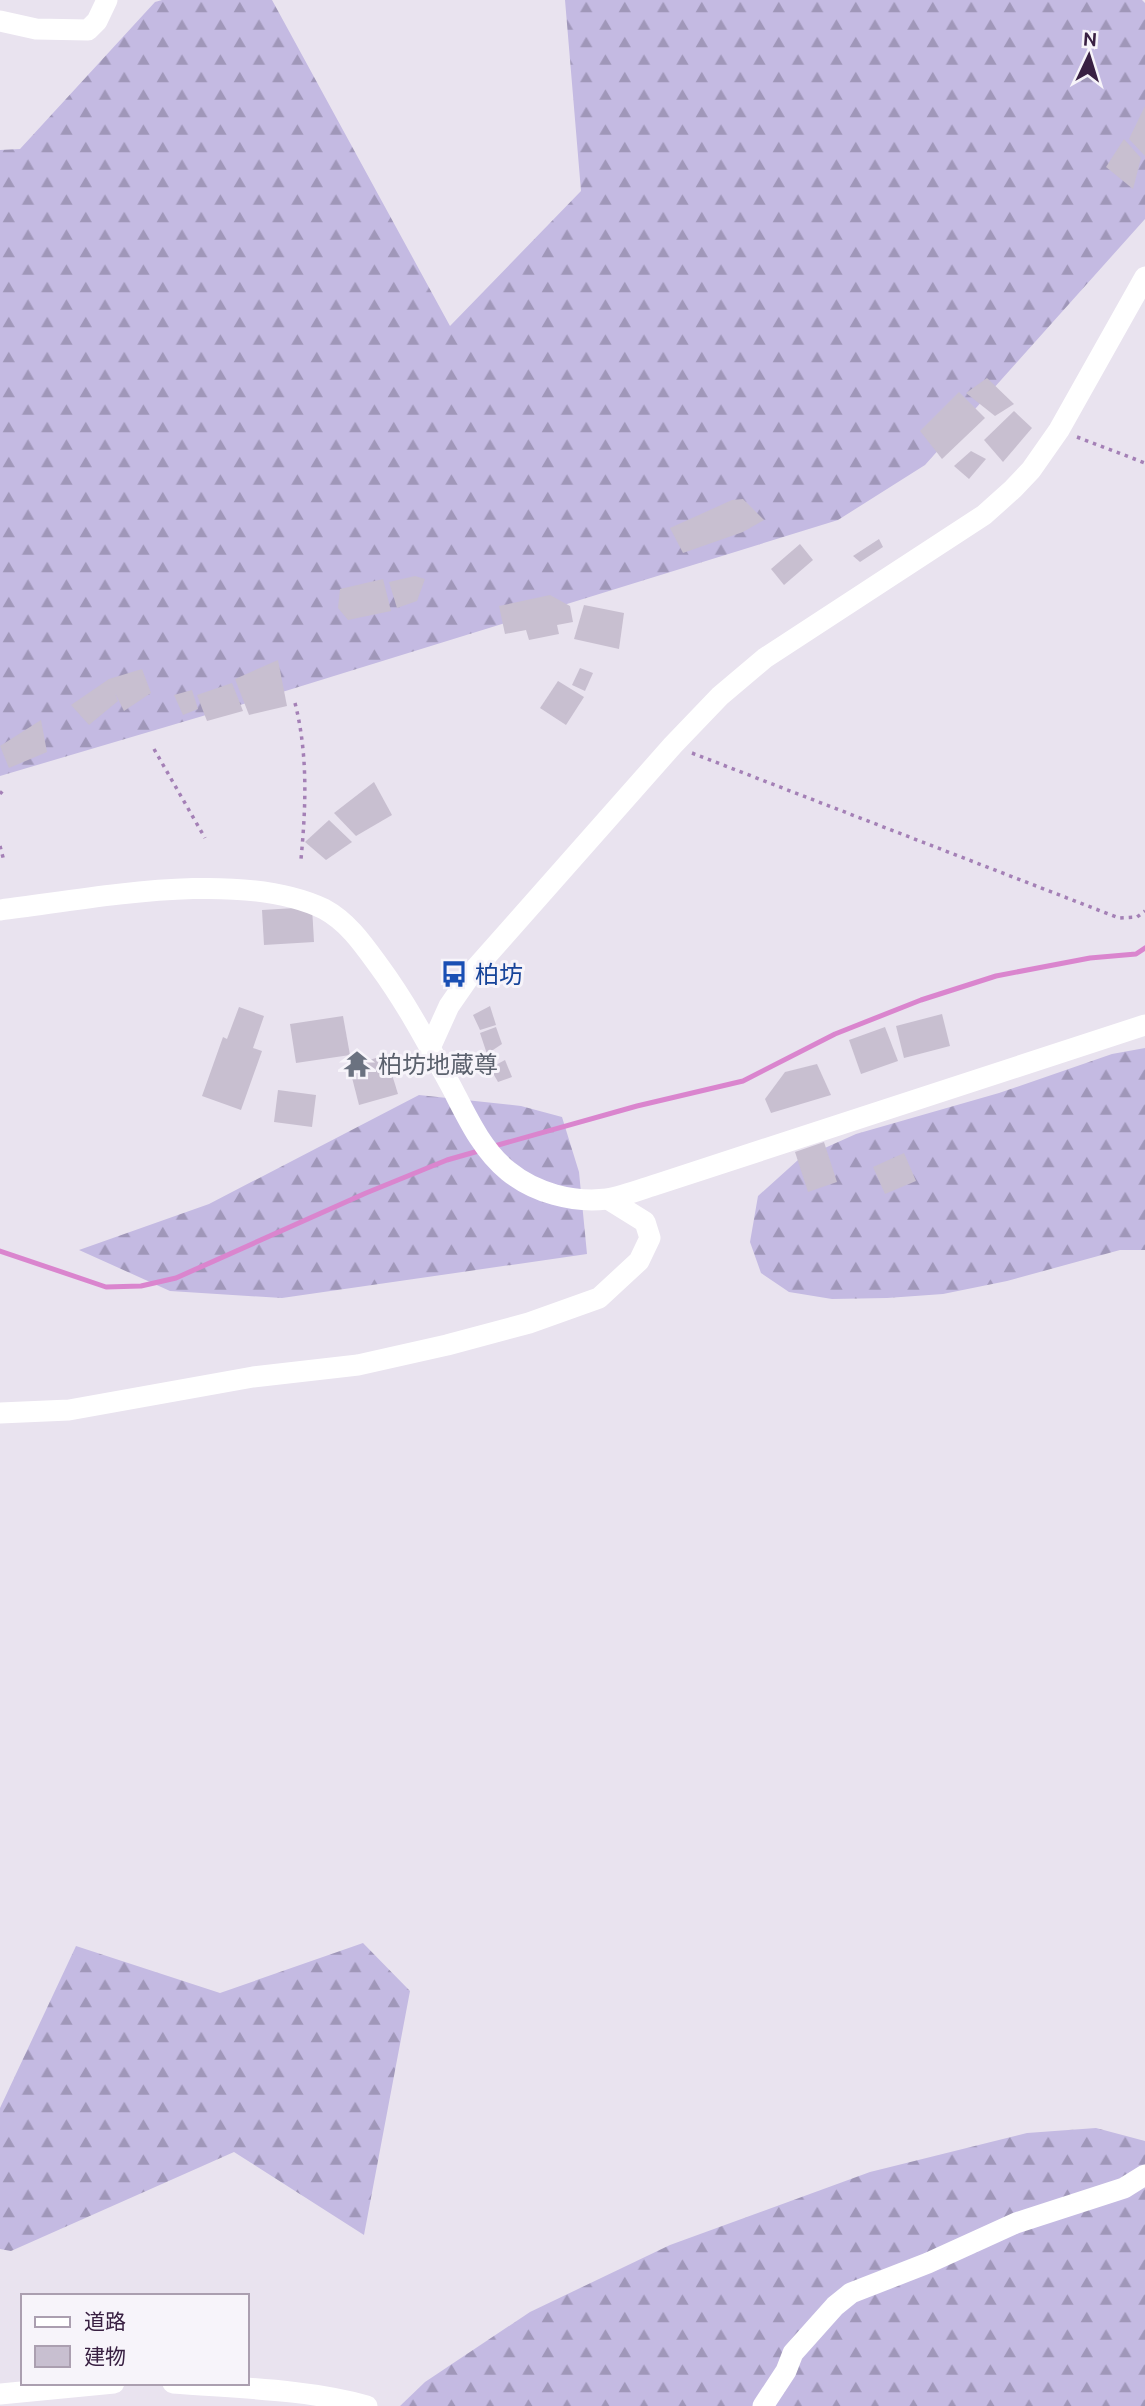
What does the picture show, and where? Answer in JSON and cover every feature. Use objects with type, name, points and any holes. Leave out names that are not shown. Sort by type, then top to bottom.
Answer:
[{"type":"street","points":[[0,21],[36,29],[89,30],[97,21],[107,0]]},
{"type":"street","points":[[430,1048],[449,1006],[474,970],[720,696],[765,658],[812,625],[984,515],[1031,470],[1059,430],[1145,277]]},
{"type":"street","points":[[0,910],[195,888],[263,892],[302,900],[326,910],[345,923],[391,983],[475,1131],[495,1158],[527,1184],[554,1196],[579,1199],[608,1199],[1145,1026]]},
{"type":"street","points":[[0,1413],[69,1410],[253,1377],[358,1365],[529,1323],[599,1298],[639,1261],[650,1238],[645,1222],[608,1199]]},
{"type":"street","points":[[763,2406],[786,2371],[793,2353],[835,2306],[851,2293],[928,2263],[1016,2223],[1124,2188],[1145,2175]]},
{"type":"street","points":[[0,2394],[93,2385]]},
{"type":"street","points":[[198,2385],[326,2398],[367,2406]]},
{"type":"path","points":[[1059,430],[1145,463]]},
{"type":"path","points":[[295,703],[303,732],[307,803],[301,859]]},
{"type":"path","points":[[673,746],[1118,918],[1137,917],[1145,911]]},
{"type":"path","points":[[154,749],[205,838]]},
{"type":"path","points":[[0,794],[5,788]]},
{"type":"path","points":[[0,846],[4,861]]},
{"type":"green space","points":[[272,0],[450,326],[581,191],[565,0],[1142,0],[1145,3],[1145,219],[925,465],[838,520],[250,702],[0,776],[0,150],[20,149],[155,2]]},
{"type":"green space","points":[[1145,1048],[1145,1250],[1120,1250],[1007,1281],[943,1294],[887,1298],[832,1299],[789,1292],[761,1273],[750,1242],[758,1196],[798,1160],[856,1134],[999,1093],[1112,1054]]},
{"type":"green space","points":[[419,1095],[521,1106],[562,1117],[579,1172],[587,1254],[282,1298],[170,1291],[79,1250],[209,1204]]},
{"type":"green space","points":[[363,1943],[410,1991],[364,2235],[234,2152],[11,2251],[0,2249],[0,2108],[76,1946],[220,1993]]},
{"type":"green space","points":[[1096,2128],[1145,2141],[1145,2406],[400,2406],[425,2382],[530,2312],[670,2245],[870,2172],[1027,2133]]},
{"type":"building","points":[[1145,106],[1145,156],[1129,139]]},
{"type":"building","points":[[1124,139],[1141,158],[1133,189],[1106,167]]},
{"type":"building","points":[[987,378],[1014,404],[995,416],[966,393]]},
{"type":"building","points":[[959,392],[985,418],[942,459],[920,431]]},
{"type":"building","points":[[1014,411],[1032,428],[1003,462],[984,440]]},
{"type":"building","points":[[971,451],[986,459],[969,479],[954,466]]},
{"type":"building","points":[[743,499],[764,520],[743,532],[683,553],[670,528],[732,500]]},
{"type":"building","points":[[879,539],[883,547],[860,562],[853,556]]},
{"type":"building","points":[[800,544],[813,560],[784,585],[771,569]]},
{"type":"building","points":[[415,576],[425,579],[417,601],[397,608],[389,582]]},
{"type":"building","points":[[383,579],[391,611],[348,620],[338,608],[340,589]]},
{"type":"building","points":[[550,595],[570,606],[573,622],[557,625],[559,634],[529,640],[526,630],[505,634],[499,606]]},
{"type":"building","points":[[584,605],[624,613],[619,649],[574,639]]},
{"type":"building","points":[[278,660],[287,706],[249,715],[235,679]]},
{"type":"building","points":[[580,668],[593,673],[585,691],[572,685]]},
{"type":"building","points":[[142,669],[151,693],[124,711],[115,693],[118,701],[89,725],[71,705],[109,679]]},
{"type":"building","points":[[558,681],[584,697],[566,725],[540,708]]},
{"type":"building","points":[[232,683],[243,711],[207,721],[197,695]]},
{"type":"building","points":[[192,690],[198,709],[183,715],[174,695]]},
{"type":"building","points":[[41,720],[47,752],[9,768],[0,746]]},
{"type":"building","points":[[374,782],[392,815],[356,836],[334,813]]},
{"type":"building","points":[[329,820],[352,842],[326,860],[305,842]]},
{"type":"building","points":[[312,907],[314,942],[264,945],[262,910]]},
{"type":"building","points":[[490,1006],[496,1025],[480,1030],[473,1015]]},
{"type":"building","points":[[239,1007],[264,1016],[253,1048],[262,1051],[241,1110],[202,1096],[223,1037],[227,1039]]},
{"type":"building","points":[[942,1014],[950,1046],[904,1058],[896,1026]]},
{"type":"building","points":[[343,1016],[350,1055],[296,1063],[290,1024]]},
{"type":"building","points":[[496,1027],[502,1044],[487,1054],[480,1033]]},
{"type":"building","points":[[885,1027],[898,1061],[861,1074],[849,1040]]},
{"type":"building","points":[[386,1055],[398,1094],[359,1105],[349,1066]]},
{"type":"building","points":[[505,1060],[512,1077],[498,1082],[490,1068]]},
{"type":"building","points":[[817,1064],[831,1095],[771,1113],[765,1099],[785,1072]]},
{"type":"building","points":[[278,1090],[316,1095],[312,1127],[274,1122]]},
{"type":"building","points":[[824,1142],[837,1182],[808,1192],[795,1152]]},
{"type":"building","points":[[904,1153],[916,1181],[885,1194],[873,1167]]},
{"type":"waterway","points":[[491,1147],[637,1106],[743,1081],[835,1034],[921,1000],[996,976],[1090,958],[1136,954],[1145,948]]},
{"type":"waterway","points":[[0,1251],[106,1287],[141,1286],[176,1278],[366,1193],[447,1160],[482,1150]]},
{"type":"place","name":"柏坊","points":[[454,974]]},
{"type":"place","name":"柏坊地蔵尊","points":[[357,1064]]}]
